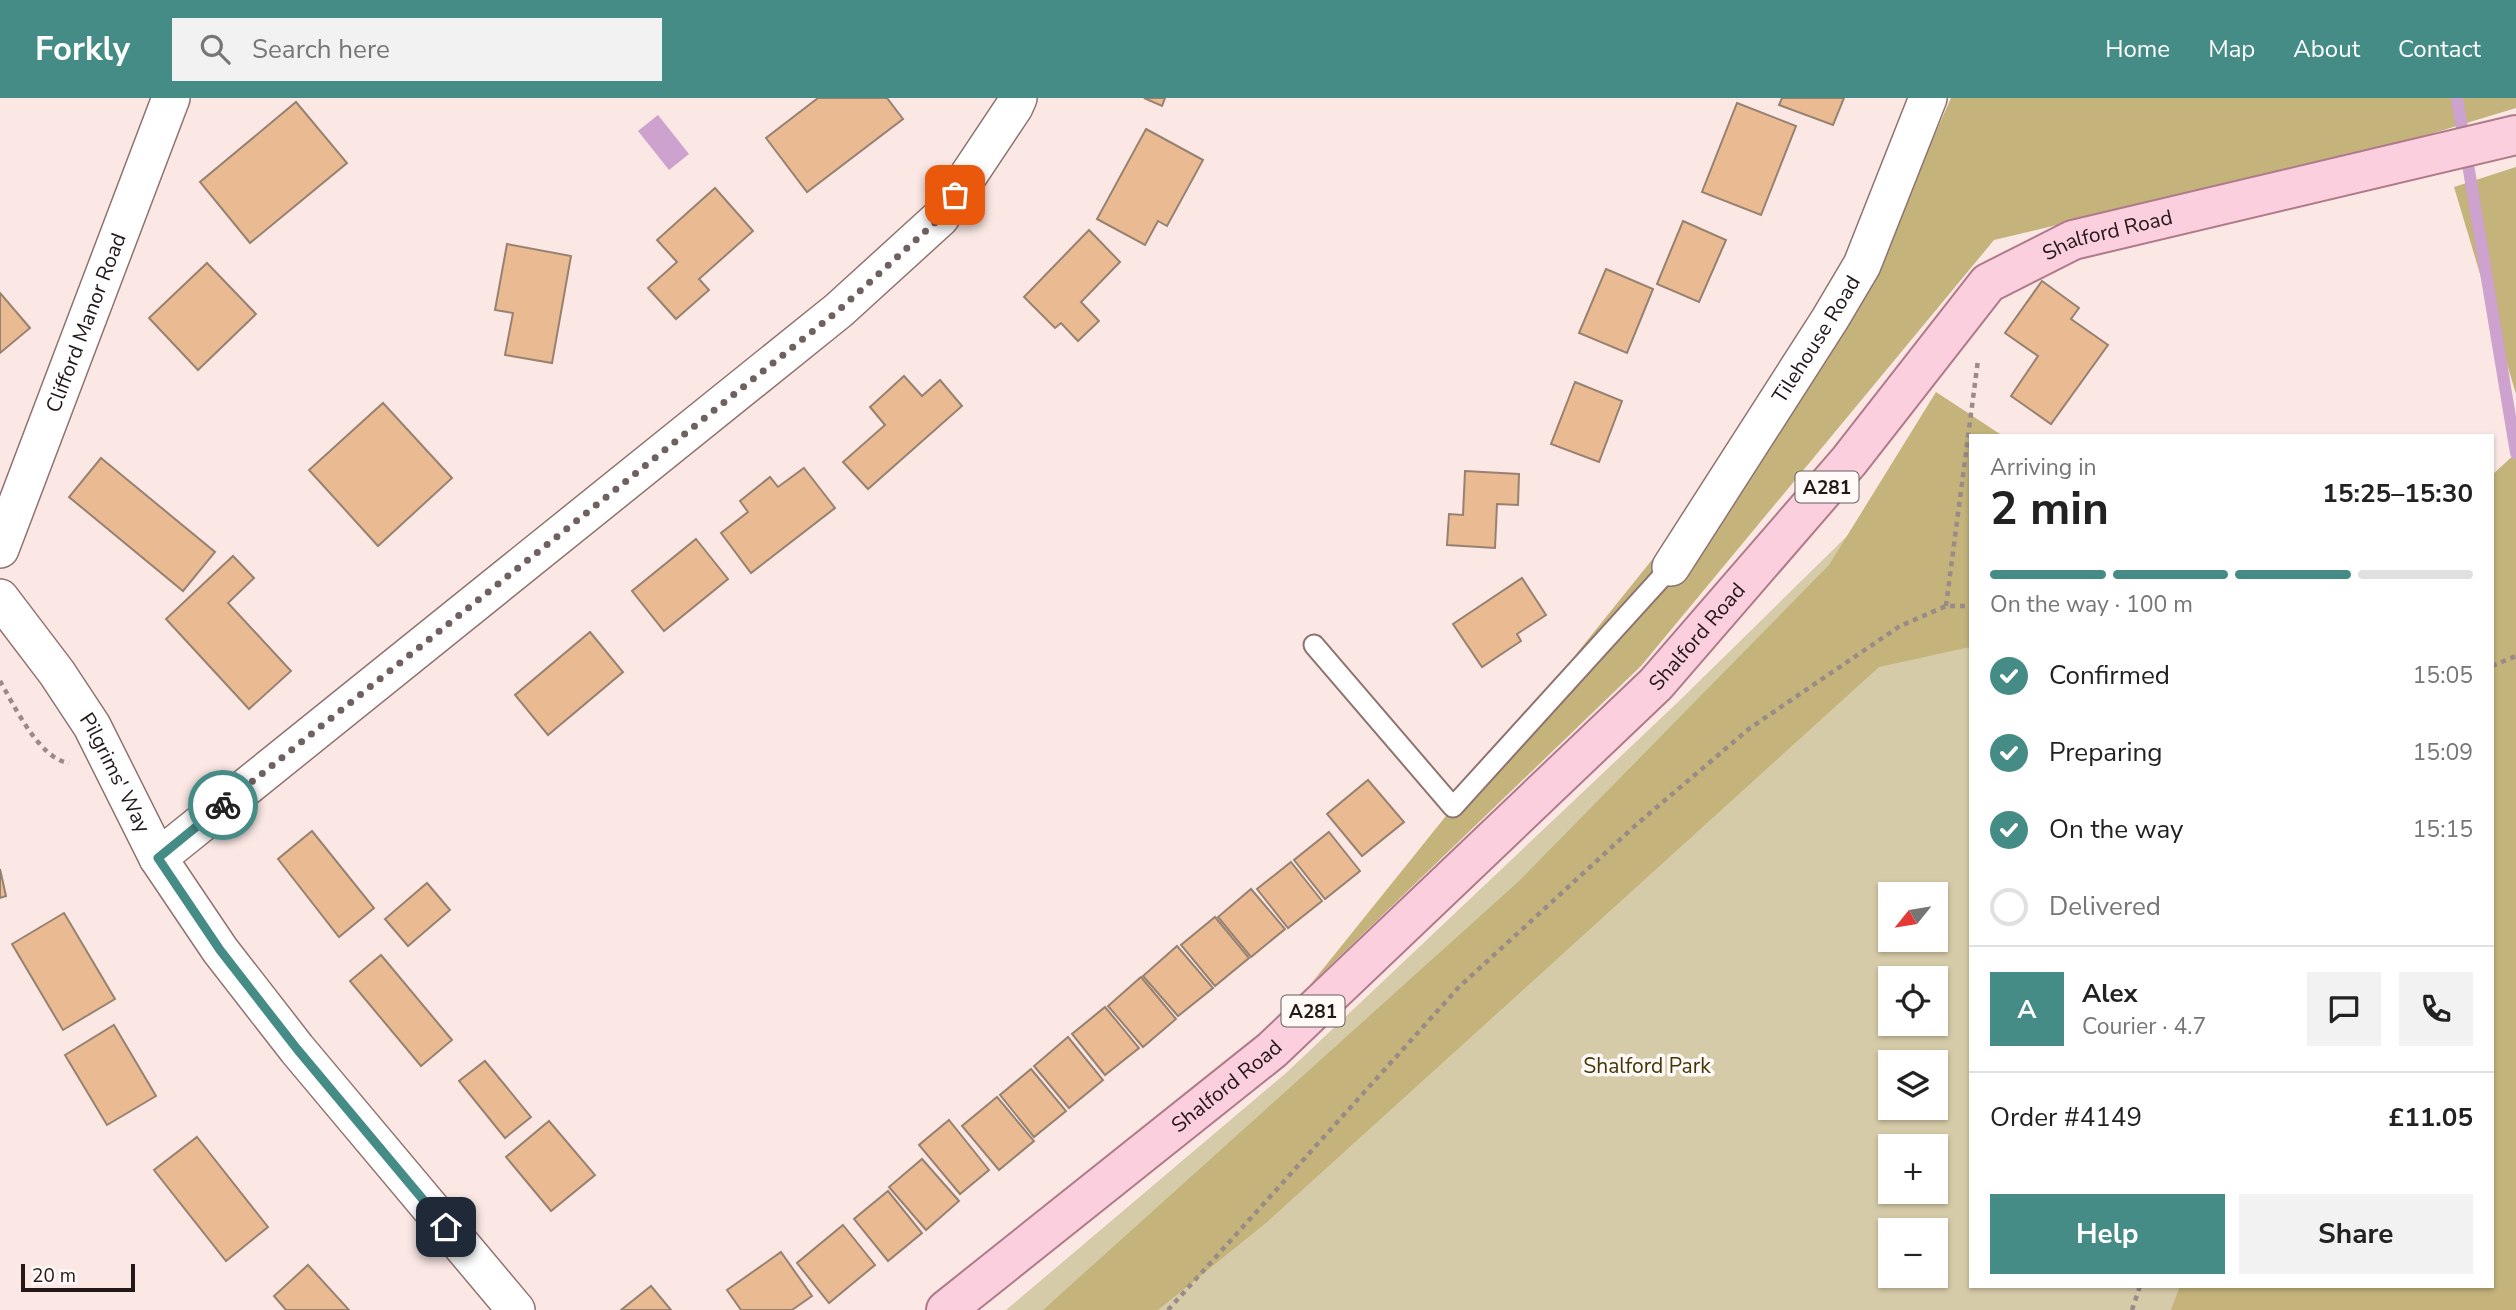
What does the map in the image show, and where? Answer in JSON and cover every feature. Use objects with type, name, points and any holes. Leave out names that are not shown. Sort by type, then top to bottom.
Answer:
[{"type":"main road","name":"Shalford Road","points":[[946,1310],[1272,1050],[1656,684],[1849,461],[1988,284],[2073,240],[2516,135]]},
{"type":"street","name":"Clifford Manor Road","points":[[0,549],[171,98]]},
{"type":"street","points":[[158,858],[839,310],[940,218],[1018,98]]},
{"type":"street","name":"Tilehouse Road","points":[[1671,567],[1862,265],[1928,98]]},
{"type":"street","name":"Pilgrims' Way","points":[[0,598],[57,673],[92,726],[158,858],[220,950],[297,1049],[516,1310]]},
{"type":"lane","points":[[1314,645],[1453,807],[1671,567]]},
{"type":"path","points":[[1946,606],[1979,351]]},
{"type":"path","points":[[1168,1310],[1459,987],[1617,842],[1750,728],[1899,626],[1946,606],[1969,606]]},
{"type":"path","points":[[2494,666],[2516,656]]},
{"type":"path","points":[[0,681],[38,743],[60,762],[72,763]]},
{"type":"path","points":[[2132,1310],[2139,1288]]},
{"type":"green space","name":"Shalford Park","points":[[1950,435],[1969,454],[1969,1288],[2494,1288],[2494,693],[2516,700],[2516,1310],[1006,1310],[1286,1073],[1677,703]]},
{"type":"shaded area","points":[[1951,98],[2516,98],[2516,108],[2404,142],[1994,240],[1641,666],[1310,985],[1861,300]]},
{"type":"shaded area","points":[[658,115],[689,154],[669,170],[638,131]]},
{"type":"shaded area","points":[[2516,167],[2516,394],[2454,187]]},
{"type":"shaded area","points":[[1936,392],[2000,434],[1969,434],[1969,647],[1879,667],[1266,1223],[1158,1310],[1043,1310],[1518,882],[1829,565]]},
{"type":"shaded area","points":[[2516,453],[2516,1310],[2171,1310],[2179,1288],[2494,1288],[2494,473]]},
{"type":"building","points":[[818,98],[887,98],[903,119],[807,192],[766,138]]},
{"type":"building","points":[[1144,98],[1165,98],[1162,106]]},
{"type":"building","points":[[1782,98],[1844,98],[1833,125],[1779,105]]},
{"type":"building","points":[[296,102],[347,163],[250,243],[200,182]]},
{"type":"building","points":[[1737,103],[1796,126],[1761,215],[1702,192]]},
{"type":"building","points":[[1146,129],[1203,160],[1167,226],[1158,221],[1145,245],[1097,219]]},
{"type":"building","points":[[715,188],[753,231],[699,279],[709,290],[676,319],[648,288],[677,262],[657,240]]},
{"type":"building","points":[[1683,221],[1726,240],[1699,302],[1657,284]]},
{"type":"building","points":[[1089,230],[1120,262],[1081,302],[1099,321],[1078,341],[1061,323],[1055,328],[1024,297]]},
{"type":"building","points":[[507,244],[571,256],[552,363],[505,355],[513,313],[495,310]]},
{"type":"building","points":[[207,263],[256,314],[198,370],[149,318]]},
{"type":"building","points":[[1606,269],[1653,289],[1627,353],[1579,333]]},
{"type":"building","points":[[2042,281],[2079,308],[2071,319],[2108,345],[2051,424],[2011,396],[2038,356],[2005,333]]},
{"type":"building","points":[[0,293],[30,328],[0,353]]},
{"type":"building","points":[[904,376],[922,396],[940,380],[962,406],[868,489],[843,462],[885,425],[870,407]]},
{"type":"building","points":[[1575,382],[1622,401],[1599,462],[1551,444]]},
{"type":"building","points":[[383,403],[452,478],[378,546],[309,470]]},
{"type":"building","points":[[101,458],[215,552],[183,591],[69,497]]},
{"type":"building","points":[[804,468],[835,508],[751,573],[721,533],[748,512],[740,501],[770,477],[778,487]]},
{"type":"building","points":[[1465,471],[1519,474],[1518,505],[1497,504],[1495,548],[1447,545],[1449,514],[1463,515]]},
{"type":"building","points":[[696,539],[728,579],[664,631],[632,591]]},
{"type":"building","points":[[233,556],[254,578],[228,603],[291,671],[249,709],[166,619]]},
{"type":"building","points":[[1522,578],[1546,615],[1517,634],[1521,641],[1482,667],[1453,624]]},
{"type":"building","points":[[590,632],[623,672],[548,735],[515,695]]},
{"type":"building","points":[[1368,780],[1404,822],[1362,856],[1327,814]]},
{"type":"building","points":[[312,831],[374,908],[339,937],[278,859]]},
{"type":"building","points":[[1329,832],[1360,871],[1325,899],[1294,860]]},
{"type":"building","points":[[1291,862],[1322,901],[1288,928],[1257,889]]},
{"type":"building","points":[[0,869],[6,896],[0,898]]},
{"type":"building","points":[[427,883],[450,910],[408,946],[385,919]]},
{"type":"building","points":[[1251,889],[1285,929],[1251,957],[1218,917]]},
{"type":"building","points":[[64,913],[115,999],[63,1030],[12,944]]},
{"type":"building","points":[[1215,917],[1249,958],[1215,986],[1181,945]]},
{"type":"building","points":[[1177,946],[1213,988],[1178,1016],[1143,976]]},
{"type":"building","points":[[381,955],[452,1040],[421,1066],[350,981]]},
{"type":"building","points":[[1141,977],[1176,1019],[1143,1047],[1108,1006]]},
{"type":"building","points":[[1105,1007],[1139,1048],[1105,1075],[1072,1034]]},
{"type":"building","points":[[114,1025],[156,1096],[107,1125],[65,1055]]},
{"type":"building","points":[[1068,1037],[1103,1080],[1069,1108],[1034,1066]]},
{"type":"building","points":[[485,1061],[531,1117],[505,1138],[459,1081]]},
{"type":"building","points":[[1031,1069],[1066,1111],[1034,1137],[1000,1095]]},
{"type":"building","points":[[997,1097],[1034,1141],[999,1170],[962,1126]]},
{"type":"building","points":[[949,1120],[989,1170],[960,1194],[919,1145]]},
{"type":"building","points":[[549,1121],[595,1175],[551,1211],[506,1157]]},
{"type":"building","points":[[197,1137],[268,1227],[226,1261],[154,1170]]},
{"type":"building","points":[[922,1159],[959,1201],[926,1230],[889,1187]]},
{"type":"building","points":[[888,1191],[922,1233],[888,1261],[854,1219]]},
{"type":"building","points":[[843,1225],[875,1265],[829,1303],[797,1263]]},
{"type":"building","points":[[781,1252],[812,1296],[792,1310],[741,1310],[727,1290]]},
{"type":"building","points":[[308,1265],[349,1310],[286,1310],[274,1296]]},
{"type":"building","points":[[651,1286],[671,1310],[621,1310]]},
{"type":"waterway","points":[[2457,98],[2516,453]]},
{"type":"way so far","points":[[223,805],[839,310],[940,218],[955,195]]},
{"type":"route","points":[[223,805],[158,858],[220,950],[297,1049],[446,1227]]}]
